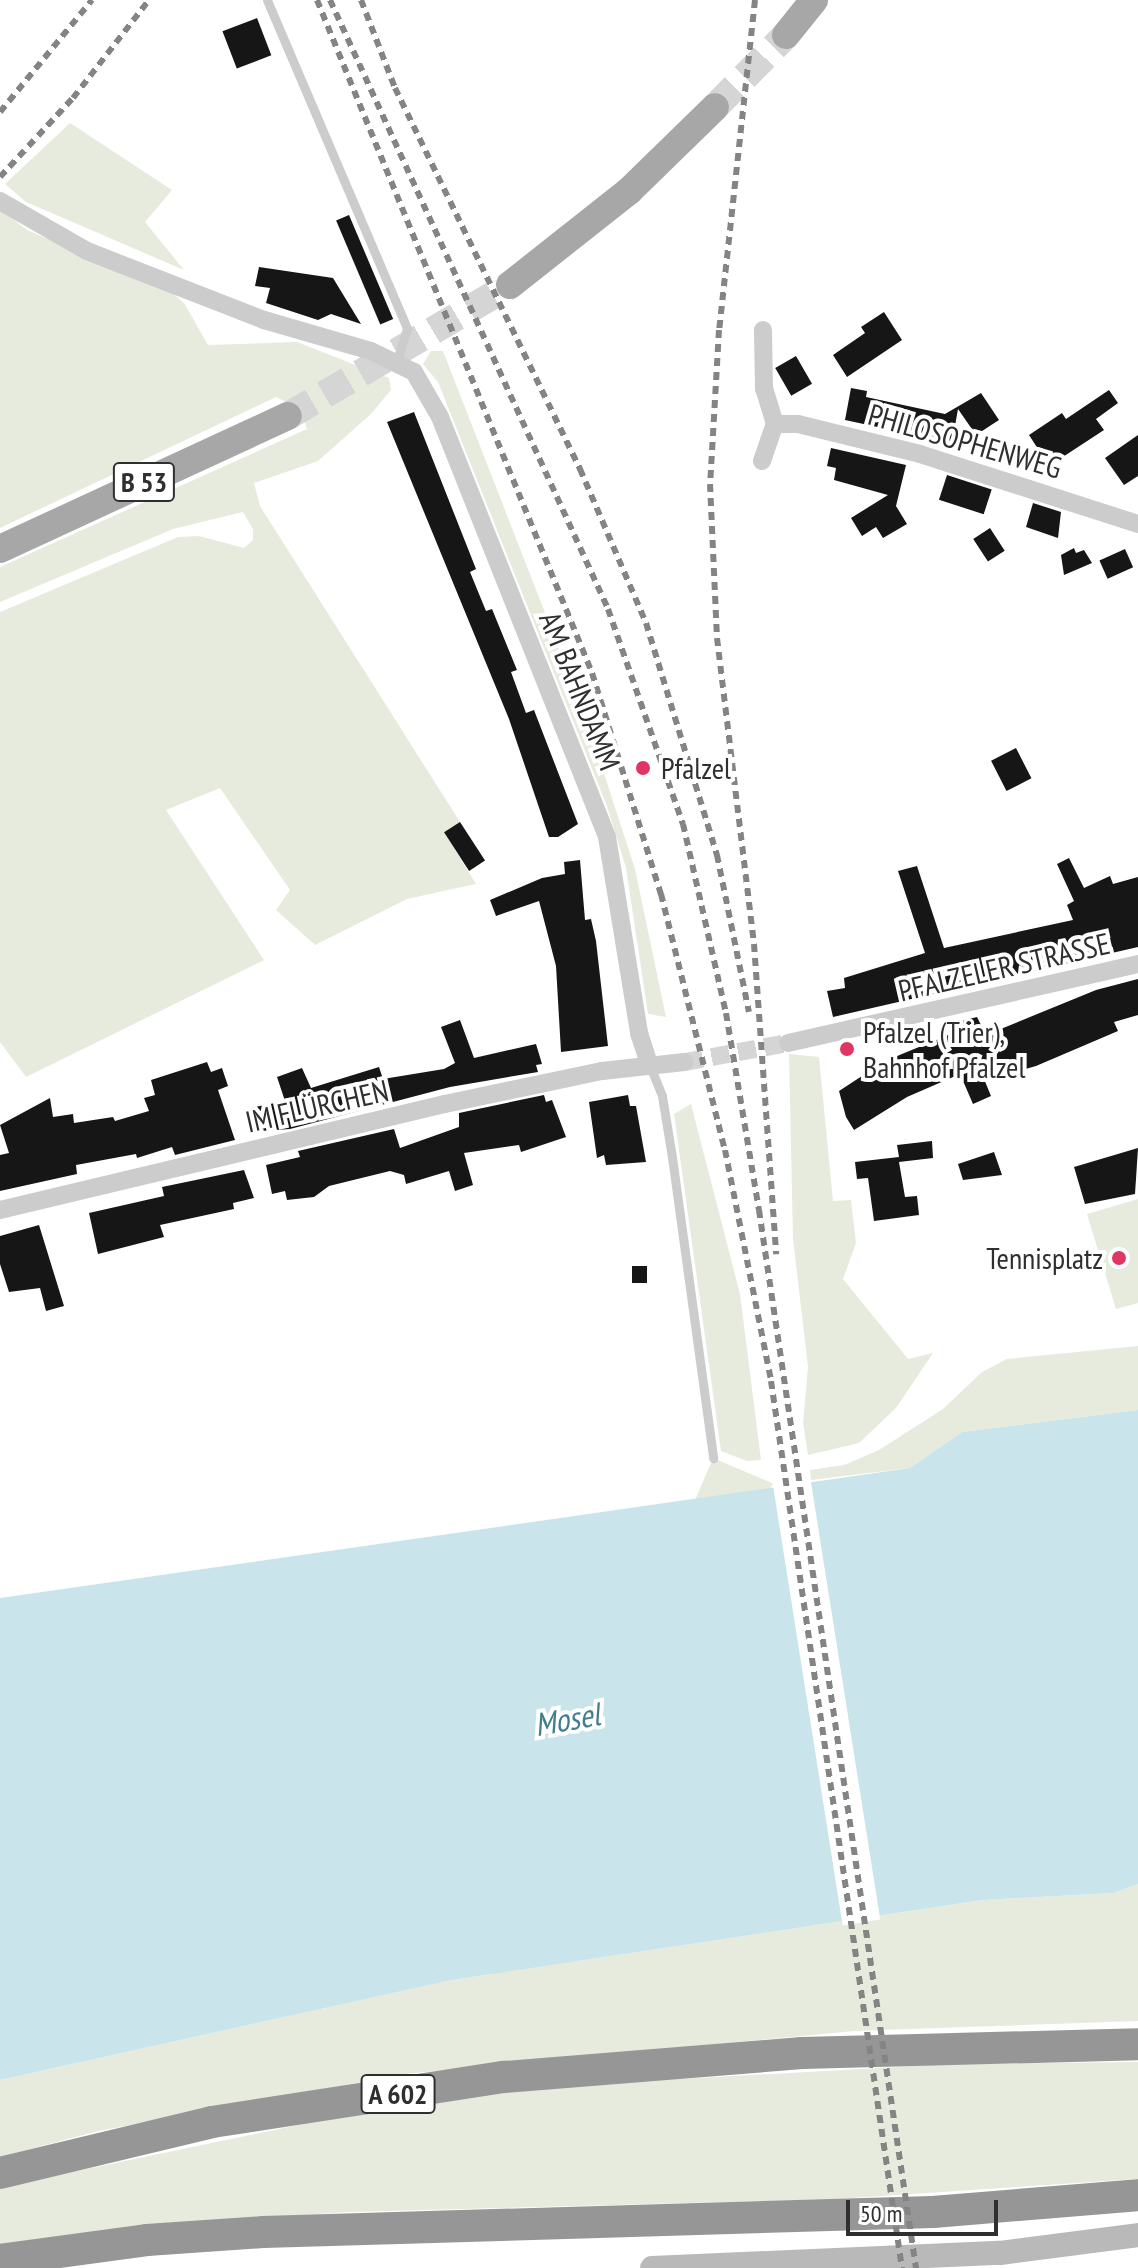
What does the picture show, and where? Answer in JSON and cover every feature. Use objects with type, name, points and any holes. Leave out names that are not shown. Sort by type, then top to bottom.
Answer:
[{"type":"highway","name":"A 602","points":[[0,2173],[212,2122],[504,2077],[802,2053],[1138,2044]]},
{"type":"highway","points":[[0,2260],[147,2240],[263,2232],[933,2212],[1138,2195]]},
{"type":"main road","points":[[786,35],[814,0]]},
{"type":"main road","points":[[510,285],[629,191],[715,107]]},
{"type":"main road","name":"B 53","points":[[0,549],[288,416]]},
{"type":"main road","points":[[652,2268],[999,2260],[1138,2235]]},
{"type":"street","name":"AM BAHNDAMM","points":[[0,201],[87,251],[264,320],[396,362],[414,372],[440,417],[607,837],[639,1033],[650,1066]]},
{"type":"street","points":[[762,461],[775,424],[764,389],[763,330]]},
{"type":"street","name":"PHILOSOPHENWEG","points":[[775,424],[798,424],[920,454],[1138,524]]},
{"type":"street","name":"PFALZELER STRASSE","points":[[788,1043],[1138,964]]},
{"type":"street","points":[[650,1066],[685,1062]]},
{"type":"street","name":"IM FLÜRCHEN","points":[[0,1210],[445,1104],[650,1066]]},
{"type":"lane","points":[[267,0],[407,329],[396,362]]},
{"type":"lane","points":[[650,1066],[662,1096],[672,1157],[713,1458]]},
{"type":"shaded area","points":[[70,123],[172,190],[145,222],[184,270],[26,202],[5,184]]},
{"type":"shaded area","points":[[0,209],[27,230],[170,291],[184,303],[208,345],[297,342],[389,378],[391,390],[371,414],[318,461],[254,483],[260,506],[460,822],[445,833],[476,884],[407,899],[315,945],[276,910],[290,890],[220,788],[166,810],[264,960],[26,1077],[0,1042],[0,612],[178,537],[199,536],[244,548],[253,540],[253,529],[243,512],[173,529],[0,602],[0,567],[307,429],[301,409],[276,397],[0,528]]},
{"type":"shaded area","points":[[431,351],[443,351],[586,718],[635,869],[666,1017],[648,1014],[626,868],[607,806],[438,382],[423,364]]},
{"type":"shaded area","points":[[789,1054],[819,1057],[833,1201],[851,1200],[856,1243],[843,1279],[908,1359],[933,1353],[896,1408],[859,1443],[808,1455],[803,1423],[808,1367],[793,1239]]},
{"type":"shaded area","points":[[691,1104],[740,1294],[761,1460],[747,1461],[721,1451],[674,1114]]},
{"type":"shaded area","name":"Tennisplatz","points":[[1138,1199],[1138,1303],[1116,1309],[1087,1214]]},
{"type":"shaded area","points":[[1138,1346],[1138,1410],[962,1432],[910,1468],[811,1480],[810,1470],[844,1465],[879,1450],[943,1409],[982,1372],[1007,1359]]},
{"type":"shaded area","points":[[713,1458],[773,1483],[492,2146],[432,2121]]},
{"type":"shaded area","points":[[1138,1884],[1138,2021],[854,2031],[405,2074],[98,2131],[0,2157],[0,2080],[452,1980],[983,1900],[1113,1893]]},
{"type":"shaded area","points":[[1138,2062],[1138,2179],[836,2199],[349,2212],[168,2224],[0,2245],[0,2187],[380,2108],[573,2085],[950,2064]]},
{"type":"water","name":"Mosel","points":[[1138,1410],[1138,1884],[1113,1893],[983,1900],[452,1980],[0,2080],[0,1598],[910,1468],[962,1432]]},
{"type":"pier","points":[[810,1476],[880,1919],[843,1925],[772,1482]]},
{"type":"building","points":[[257,18],[271,55],[237,69],[222,31]]},
{"type":"building","points":[[349,215],[393,319],[380,324],[336,220]]},
{"type":"building","points":[[259,267],[333,278],[361,324],[331,314],[318,320],[266,303],[270,288],[255,286]]},
{"type":"building","points":[[884,312],[902,340],[847,377],[833,355],[865,333],[861,327]]},
{"type":"building","points":[[796,356],[812,384],[791,396],[775,368]]},
{"type":"building","points":[[851,388],[867,391],[866,397],[945,414],[981,393],[999,420],[976,435],[958,409],[952,443],[845,420]]},
{"type":"building","points":[[1109,390],[1118,403],[1096,419],[1104,430],[1049,466],[1029,435],[1062,413],[1066,419]]},
{"type":"building","points":[[414,412],[476,569],[470,572],[486,611],[492,609],[517,670],[511,672],[526,713],[534,710],[578,824],[558,837],[549,837],[509,719],[387,422]]},
{"type":"building","points":[[1138,435],[1138,476],[1124,485],[1105,458]]},
{"type":"building","points":[[831,448],[906,465],[896,506],[907,524],[883,538],[876,527],[862,536],[851,518],[888,495],[834,480],[836,468],[827,466]]},
{"type":"building","points":[[947,475],[992,490],[984,514],[939,500]]},
{"type":"building","points":[[1033,503],[1061,512],[1058,538],[1026,527]]},
{"type":"building","points":[[990,528],[1005,551],[988,562],[973,539]]},
{"type":"building","points":[[1074,548],[1076,553],[1084,550],[1092,563],[1064,575],[1061,555]]},
{"type":"building","points":[[1125,549],[1133,567],[1108,579],[1099,560]]},
{"type":"building","points":[[1016,748],[1031,778],[1006,791],[991,761]]},
{"type":"building","points":[[460,822],[485,861],[469,871],[444,832]]},
{"type":"building","points":[[1069,858],[1084,888],[1110,876],[1113,884],[1138,877],[1138,947],[833,1017],[827,991],[845,988],[844,978],[925,953],[898,871],[917,866],[944,948],[1073,920],[1067,905],[1074,901],[1057,864]]},
{"type":"building","points":[[580,860],[585,920],[591,919],[596,941],[608,1046],[561,1052],[556,966],[539,901],[496,916],[490,900],[542,878],[565,874],[564,862]]},
{"type":"building","points":[[1138,979],[1138,1015],[1114,1022],[1118,1031],[1036,1066],[1022,1070],[1019,1062],[984,1079],[991,1096],[973,1104],[960,1074],[907,1097],[854,1130],[846,1117],[839,1091],[885,1061],[953,1033],[949,1024],[977,1017],[986,1035],[1096,990]]},
{"type":"building","points":[[460,1020],[474,1058],[536,1044],[542,1064],[536,1065],[538,1072],[450,1087],[290,1129],[260,1131],[255,1107],[285,1101],[277,1077],[302,1068],[311,1088],[379,1067],[383,1079],[444,1069],[455,1063],[441,1027]]},
{"type":"building","points":[[207,1062],[211,1072],[222,1068],[228,1086],[218,1090],[235,1140],[175,1155],[172,1147],[137,1158],[136,1154],[76,1165],[77,1174],[0,1191],[0,1155],[9,1153],[0,1125],[50,1098],[53,1117],[73,1114],[74,1123],[113,1117],[115,1121],[149,1111],[144,1098],[155,1095],[151,1080]]},
{"type":"building","points":[[544,1095],[546,1102],[552,1100],[566,1137],[521,1152],[519,1145],[464,1153],[473,1185],[455,1191],[449,1171],[406,1184],[404,1175],[390,1171],[329,1186],[314,1197],[287,1200],[285,1191],[272,1194],[266,1165],[300,1157],[298,1151],[394,1129],[400,1148],[459,1127],[459,1113]]},
{"type":"building","points":[[628,1095],[630,1106],[636,1106],[646,1162],[606,1165],[604,1155],[597,1158],[589,1102]]},
{"type":"building","points":[[932,1141],[933,1158],[899,1162],[905,1197],[917,1196],[919,1215],[874,1221],[868,1178],[857,1179],[855,1162],[899,1157],[897,1145]]},
{"type":"building","points":[[1138,1148],[1135,1194],[1085,1204],[1074,1167]]},
{"type":"building","points":[[994,1152],[1002,1175],[963,1180],[958,1164]]},
{"type":"building","points":[[244,1170],[254,1198],[233,1203],[234,1209],[160,1225],[164,1237],[98,1254],[89,1213],[164,1196],[162,1187]]},
{"type":"building","points":[[39,1225],[64,1306],[46,1311],[40,1288],[9,1292],[0,1264],[0,1236]]},
{"type":"building","points":[[632,1266],[647,1266],[647,1283],[632,1283]]},
{"type":"tunnel","points":[[715,107],[786,35]]},
{"type":"tunnel","points":[[288,416],[510,285]]},
{"type":"tunnel","points":[[685,1062],[788,1043]]},
{"type":"railway","points":[[0,112],[92,0]]},
{"type":"railway","points":[[0,177],[73,98],[149,0]]},
{"type":"railway","points":[[317,0],[592,673],[661,894],[725,1150],[771,1381],[902,2268]]},
{"type":"railway","points":[[330,0],[608,609],[683,824],[726,1013],[759,1210],[916,2268]]},
{"type":"railway","points":[[361,0],[395,88],[580,469],[646,623],[717,855],[749,1012]]},
{"type":"railway","points":[[755,0],[719,330],[710,484],[717,638],[754,944],[776,1254]]},
{"type":"place","name":"Pfalzel","points":[[643,768]]},
{"type":"place","name":"Pfalzel (Trier), Bahnhof Pfalzel","points":[[847,1049]]},
{"type":"place","name":"Tennisplatz","points":[[1119,1258]]}]
